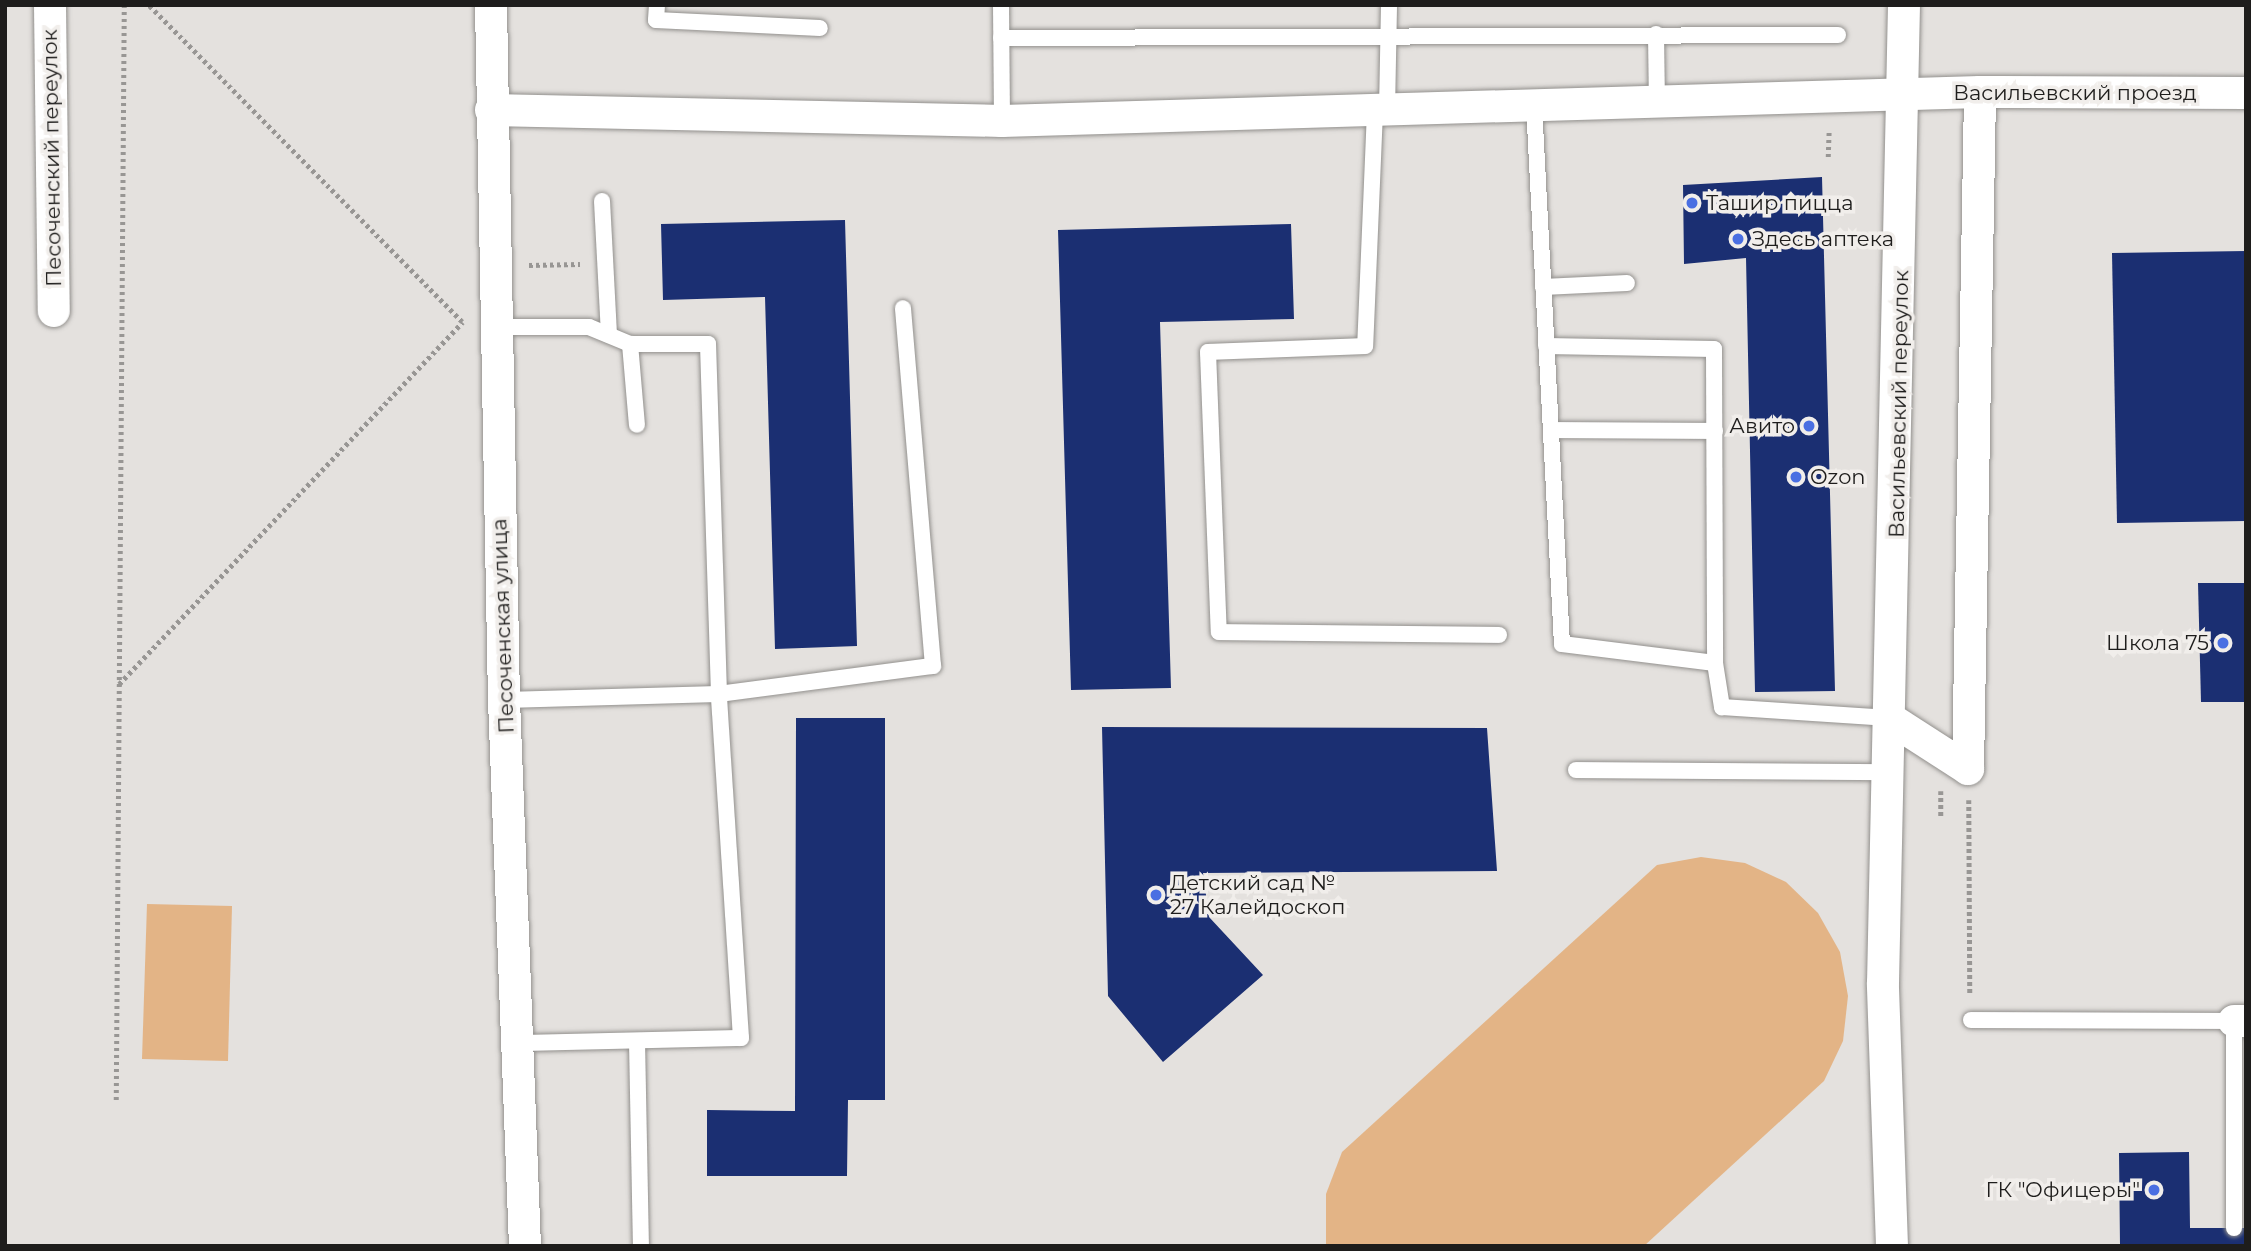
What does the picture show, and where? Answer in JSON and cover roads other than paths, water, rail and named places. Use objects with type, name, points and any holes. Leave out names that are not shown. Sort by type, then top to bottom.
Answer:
[{"type":"street","name":"Песоченский переулок","points":[[50,5],[54,310]]},
{"type":"street","name":"Песоченская улица","points":[[491,5],[504,699],[520,1043],[525,1246]]},
{"type":"street","name":"Васильевский переулок","points":[[1892,1246],[1882,983],[1885,772],[1889,718],[1905,95],[1904,5]]},
{"type":"street","name":"Васильевский проезд","points":[[491,110],[1002,121],[1980,92],[2246,93]]},
{"type":"street","points":[[1889,718],[1968,769],[1980,92]]},
{"type":"lane","points":[[657,5],[656,20],[820,28]]},
{"type":"lane","points":[[1001,5],[1002,121]]},
{"type":"lane","points":[[1389,5],[1390,37],[1381,110],[1365,346],[1208,352],[1219,632],[1499,635]]},
{"type":"lane","points":[[1656,34],[1657,102]]},
{"type":"lane","points":[[1001,38],[1838,35]]},
{"type":"lane","points":[[1534,105],[1562,644],[1715,663]]},
{"type":"lane","points":[[601,201],[609,335]]},
{"type":"lane","points":[[1543,287],[1627,284]]},
{"type":"lane","points":[[504,699],[719,694],[933,666],[903,308]]},
{"type":"lane","points":[[495,327],[589,327],[631,344],[708,344],[719,694],[741,1038],[520,1043]]},
{"type":"lane","points":[[631,344],[638,425]]},
{"type":"lane","points":[[1546,346],[1714,349],[1715,663],[1722,707],[1889,718]]},
{"type":"lane","points":[[1551,430],[1715,431]]},
{"type":"lane","points":[[1576,771],[1885,772]]},
{"type":"lane","points":[[1971,1020],[2067,1025],[2240,1021],[2234,1228]]},
{"type":"lane","points":[[637,1041],[641,1246]]},
{"type":"place","name":"Ташир пицца","points":[[1692,203]]},
{"type":"place","name":"Здесь аптека","points":[[1738,239]]},
{"type":"place","name":"Авито","points":[[1809,426]]},
{"type":"place","name":"Ozon","points":[[1796,477]]},
{"type":"place","name":"Школа 75","points":[[2223,643]]},
{"type":"place","name":"Детский сад № 27 Калейдоскоп","points":[[1156,895]]},
{"type":"place","name":"ГК \"Офицеры\"","points":[[2154,1190]]}]
